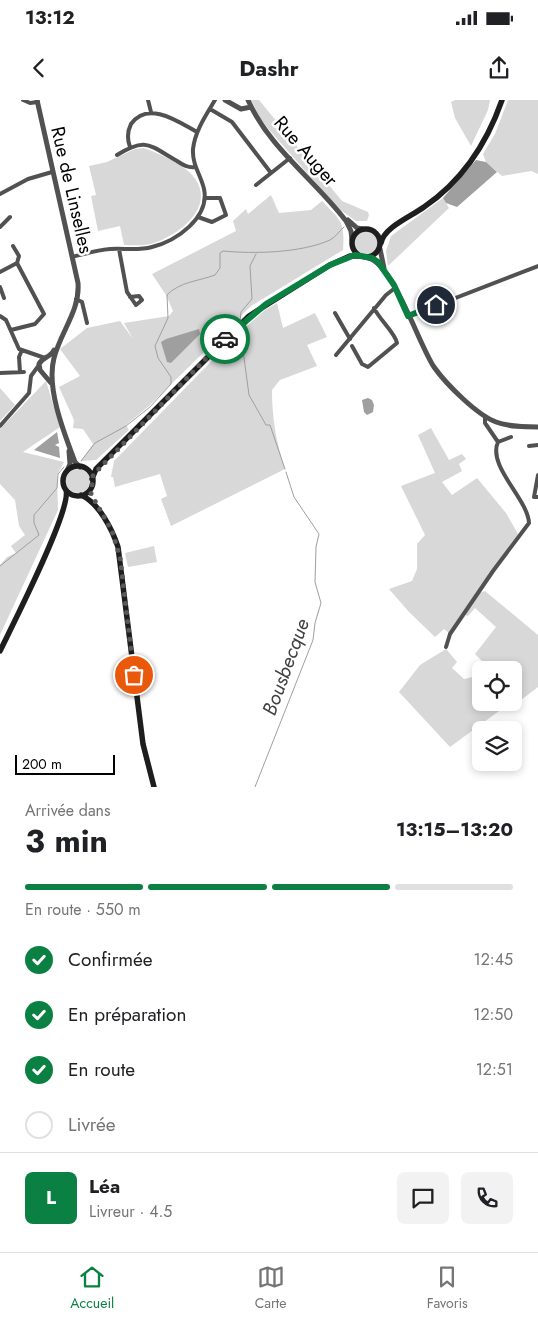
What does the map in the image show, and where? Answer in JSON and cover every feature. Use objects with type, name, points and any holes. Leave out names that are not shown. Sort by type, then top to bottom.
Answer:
[{"type":"main road","points":[[330,265],[350,256],[368,258],[376,254],[385,234],[438,197],[462,172],[483,143],[501,100]]},
{"type":"main road","points":[[152,786],[142,744],[120,557],[112,531],[92,497],[92,479],[96,470],[246,319],[347,252],[357,232],[364,229],[384,230],[407,218]]},
{"type":"main road","points":[[372,230],[378,235],[380,246]]},
{"type":"main road","points":[[352,242],[359,256]]},
{"type":"main road","points":[[58,524],[67,498],[63,479],[67,471],[100,462],[117,450]]},
{"type":"main road","points":[[82,467],[90,472],[92,479]]},
{"type":"main road","points":[[0,651],[58,524],[70,503],[91,488]]},
{"type":"main road","points":[[66,490],[88,499],[102,515]]},
{"type":"street","points":[[22,100],[30,103],[38,101]]},
{"type":"street","points":[[148,100],[151,112]]},
{"type":"street","points":[[72,257],[119,249],[145,249],[163,244],[180,233],[198,217],[205,198],[204,189],[195,167],[193,150],[197,132],[215,100]]},
{"type":"street","name":"Rue Auger","points":[[225,100],[241,108],[251,107],[264,128],[340,213],[355,226],[364,229]]},
{"type":"street","points":[[248,100],[251,107]]},
{"type":"street","name":"Rue de Linselles","points":[[38,101],[78,287],[77,299],[60,341],[53,367],[54,388],[75,462],[82,467]]},
{"type":"street","points":[[210,109],[232,122],[271,173]]},
{"type":"street","points":[[130,146],[128,138],[132,124],[139,117],[151,112],[164,114],[197,132]]},
{"type":"street","points":[[117,155],[130,146],[149,146],[186,166],[195,167]]},
{"type":"street","points":[[256,185],[290,158]]},
{"type":"street","points":[[0,194],[28,179],[52,172]]},
{"type":"street","points":[[198,217],[212,222],[226,214],[220,198],[205,198]]},
{"type":"street","name":"Rue Auger","points":[[340,213],[350,228],[352,242]]},
{"type":"street","points":[[0,227],[10,217]]},
{"type":"street","points":[[11,330],[35,324],[44,314],[17,263],[19,256],[13,246]]},
{"type":"street","points":[[380,246],[388,275]]},
{"type":"street","points":[[119,249],[126,279],[126,289],[130,297]]},
{"type":"street","points":[[368,258],[378,262],[388,275],[435,368],[474,407],[500,424],[538,426]]},
{"type":"street","points":[[0,272],[17,263]]},
{"type":"street","points":[[408,316],[538,266]]},
{"type":"street","points":[[0,287],[4,298]]},
{"type":"street","points":[[336,355],[386,294],[395,288]]},
{"type":"street","points":[[77,299],[82,302],[87,323]]},
{"type":"street","name":"Rue de Linselles","points":[[54,388],[39,364],[54,350],[77,299]]},
{"type":"street","points":[[352,346],[364,367],[397,343],[397,339],[380,320],[374,308]]},
{"type":"street","points":[[335,313],[350,339]]},
{"type":"street","points":[[0,316],[5,319],[16,344],[22,350],[46,358],[53,367],[44,372],[32,374]]},
{"type":"street","points":[[0,373],[22,372],[19,357],[22,350]]},
{"type":"street","points":[[0,426],[29,393],[32,374],[39,364],[36,357],[30,353]]},
{"type":"street","points":[[446,647],[450,634],[529,523],[525,510],[496,456],[498,442],[485,423],[486,415]]},
{"type":"street","points":[[498,442],[511,437]]},
{"type":"street","name":"Rue de Linselles","points":[[67,471],[70,464],[68,441]]},
{"type":"street","points":[[529,446],[538,446]]},
{"type":"street","points":[[538,475],[534,497],[538,497]]},
{"type":"shaded area","points":[[251,100],[259,100],[342,201],[368,212],[367,221],[356,221],[339,209],[271,132],[260,118]]},
{"type":"shaded area","points":[[455,100],[490,100],[488,110],[471,146],[455,118],[451,102]]},
{"type":"shaded area","points":[[508,100],[538,100],[538,174],[531,171],[502,176],[486,162],[483,154],[495,134]]},
{"type":"shaded area","points":[[144,148],[173,161],[192,175],[201,191],[200,202],[190,221],[171,235],[151,244],[124,245],[120,226],[98,231],[91,196],[96,195],[89,166],[107,162],[135,149]]},
{"type":"shaded area","points":[[476,160],[486,162],[497,172],[457,207],[446,203],[443,198]]},
{"type":"shaded area","points":[[271,195],[279,213],[311,210],[322,201],[340,222],[343,233],[343,250],[251,306],[149,406],[126,425],[129,430],[96,460],[81,461],[93,444],[83,429],[73,428],[74,420],[59,387],[80,376],[60,349],[87,328],[120,321],[133,339],[124,323],[169,316],[173,311],[166,295],[152,274],[236,231],[233,221],[246,209],[248,214]]},
{"type":"shaded area","points":[[443,198],[449,208],[388,266],[386,251],[391,236]]},
{"type":"shaded area","points":[[366,231],[375,234],[378,243],[375,252],[366,255],[357,252],[354,243],[357,234]]},
{"type":"shaded area","points":[[277,303],[283,328],[315,313],[327,337],[307,345],[317,366],[280,380],[272,390],[275,430],[285,469],[171,526],[161,499],[167,496],[160,474],[115,487],[113,477],[111,477],[114,461],[240,332],[265,310]]},
{"type":"shaded area","points":[[199,329],[200,334],[171,363],[167,362],[161,342]]},
{"type":"shaded area","points":[[46,381],[60,427],[23,452],[64,462],[57,475],[58,510],[0,635],[0,565],[7,557],[16,553],[11,546],[25,535],[19,526],[15,500],[0,484],[0,429]]},
{"type":"shaded area","points":[[0,388],[15,405],[0,421]]},
{"type":"shaded area","points":[[368,398],[372,400],[374,405],[373,412],[367,415],[364,412],[362,400]]},
{"type":"shaded area","points":[[431,428],[449,460],[462,454],[466,459],[459,464],[462,471],[442,482],[452,495],[477,478],[506,513],[518,534],[449,633],[444,629],[435,637],[389,589],[412,581],[417,569],[417,544],[425,535],[401,486],[435,473],[418,435]]},
{"type":"shaded area","points":[[57,432],[59,443],[55,445],[59,447],[60,458],[34,450]]},
{"type":"shaded area","points":[[78,469],[87,472],[90,481],[87,490],[78,493],[69,490],[66,481],[69,472]]},
{"type":"shaded area","points":[[154,546],[157,562],[128,567],[125,553]]},
{"type":"shaded area","points":[[485,591],[538,635],[538,687],[522,699],[522,661],[482,661],[475,654],[496,627],[475,608],[468,616],[465,615],[480,593]]},
{"type":"shaded area","points":[[446,649],[457,662],[452,668],[464,679],[472,677],[472,711],[499,711],[485,721],[472,721],[472,731],[450,747],[399,692],[420,665]]},
{"type":"waterway","points":[[81,461],[95,443],[126,426],[150,407],[171,384],[171,377],[158,358],[155,346],[168,318],[167,295],[177,287],[215,275],[220,268],[220,253],[223,251],[277,252],[305,248],[330,240],[344,227]]},
{"type":"waterway","name":"Bousbecque","points":[[240,320],[241,312],[252,299],[250,266],[256,254]]},
{"type":"waterway","name":"Bousbecque","points":[[240,328],[249,395],[266,425],[270,425],[285,469]]},
{"type":"waterway","points":[[0,566],[39,535],[34,523],[34,515],[57,488],[58,474],[64,467]]},
{"type":"waterway","name":"Bousbecque","points":[[255,787],[313,640],[315,623],[321,603],[315,582],[316,547],[319,534],[294,497],[286,472]]},
{"type":"way so far","points":[[134,675],[120,557],[112,531],[91,494],[93,475],[96,469],[137,431],[225,339]]},
{"type":"route","points":[[225,339],[246,319],[266,304],[330,265],[355,255],[372,258],[378,262],[394,285],[408,316],[436,305]]}]
